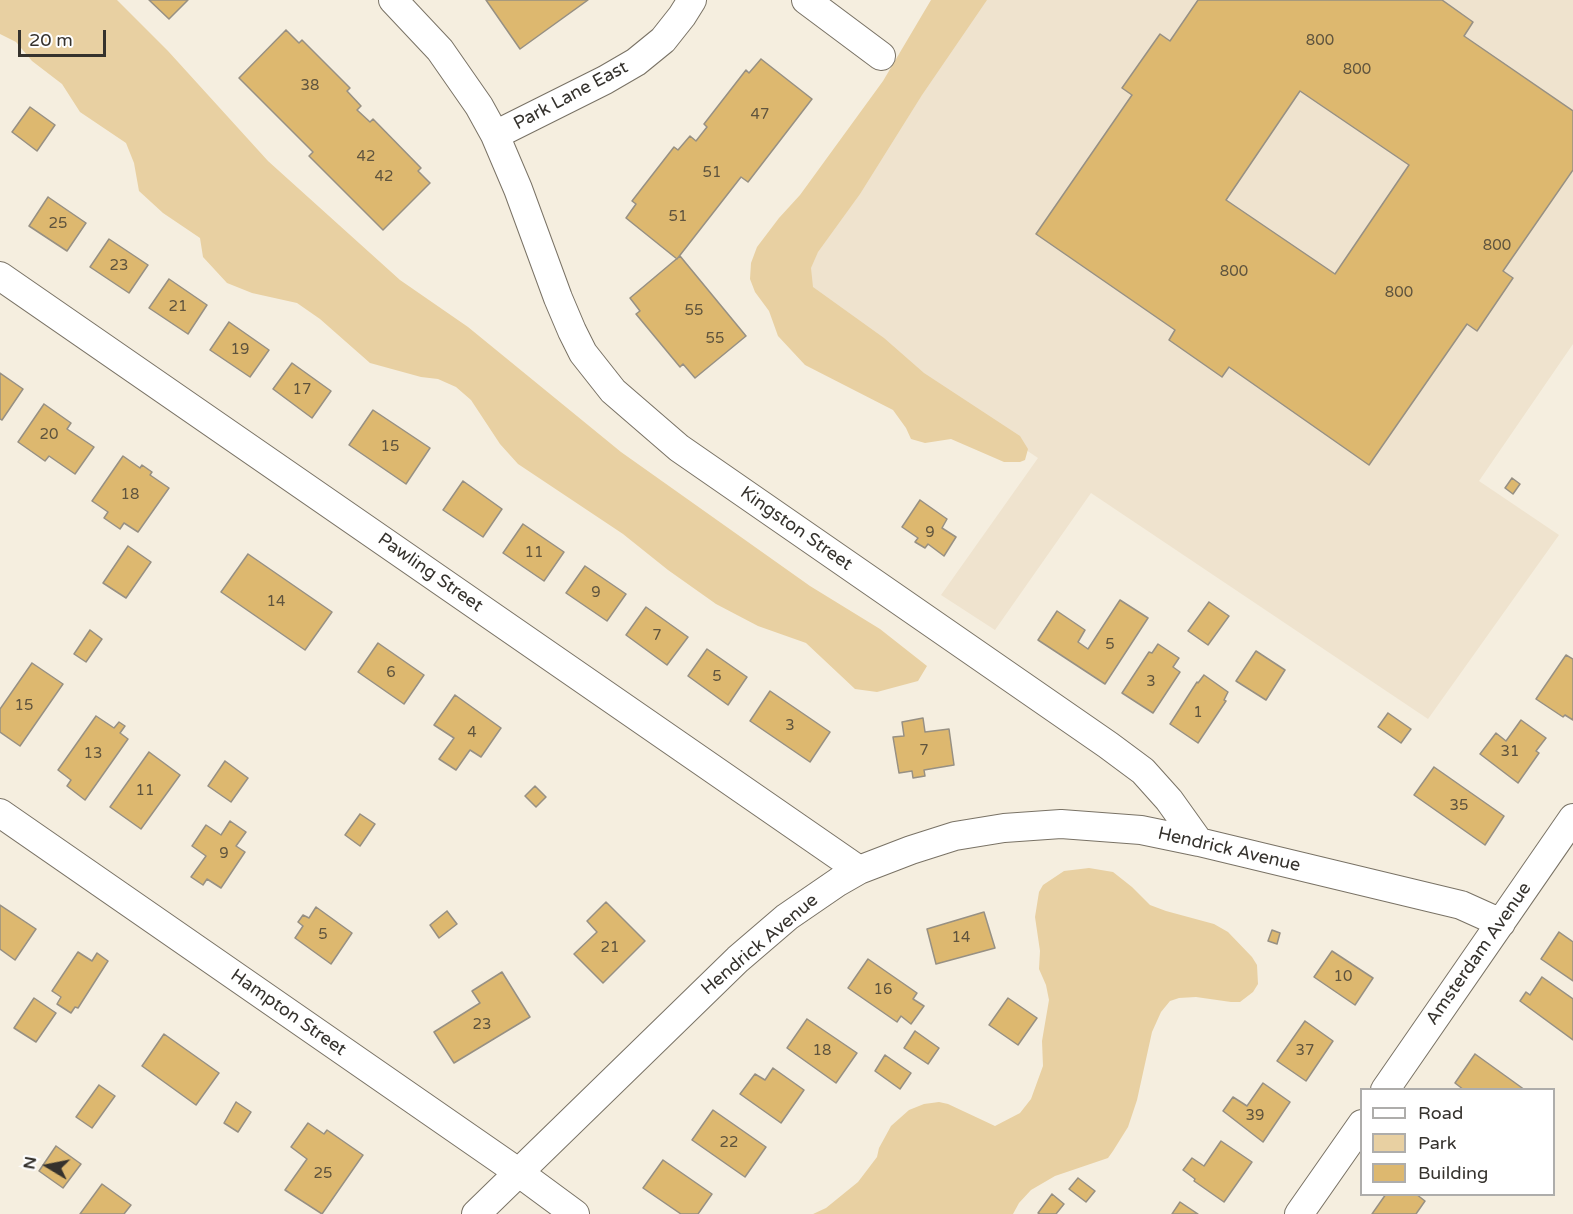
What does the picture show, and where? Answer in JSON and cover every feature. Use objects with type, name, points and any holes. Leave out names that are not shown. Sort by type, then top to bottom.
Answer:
[{"type":"street","name":"Kingston Street","points":[[393,0],[440,50],[479,106],[495,135],[518,189],[572,331],[583,353],[613,391],[679,448],[1099,738],[1143,771],[1169,800],[1199,842]]},
{"type":"street","name":"Park Lane East","points":[[495,135],[605,81],[636,62],[663,40],[692,0]]},
{"type":"street","points":[[806,0],[881,56]]},
{"type":"street","name":"Pawling Street","points":[[0,276],[859,870]]},
{"type":"street","name":"Hampton Street","points":[[0,813],[518,1172],[575,1214]]},
{"type":"street","name":"Amsterdam Avenue","points":[[1386,1088],[1573,818]]},
{"type":"street","name":"Hendrick Avenue","points":[[476,1214],[738,959],[787,917],[859,870],[910,850],[955,836],[1031,825],[1070,824],[1132,829],[1199,842],[1461,905],[1501,923]]},
{"type":"street","points":[[1299,1214],[1360,1127]]},
{"type":"shaded area","points":[[961,0],[1573,0],[1573,344],[1479,481],[1559,535],[1428,719],[1091,493],[995,630],[941,595],[1038,458],[783,287]]},
{"type":"green space","points":[[0,0],[117,0],[168,51],[268,161],[400,280],[468,327],[621,452],[810,586],[880,629],[927,666],[918,681],[877,692],[855,689],[806,643],[758,626],[716,604],[623,534],[518,464],[500,444],[471,400],[456,387],[438,379],[421,377],[370,363],[320,319],[297,303],[252,293],[227,283],[203,257],[200,238],[163,213],[139,191],[134,163],[126,143],[80,112],[62,84],[32,61],[16,42],[0,34]]},
{"type":"green space","points":[[931,0],[987,0],[922,95],[860,194],[818,252],[811,268],[813,287],[884,338],[924,373],[1020,436],[1028,449],[1025,460],[1020,462],[1004,462],[951,439],[925,443],[911,439],[893,410],[805,365],[778,336],[769,311],[755,292],[750,279],[751,263],[757,247],[800,195],[883,81]]},
{"type":"green space","points":[[1089,868],[1113,872],[1150,905],[1214,924],[1228,932],[1257,965],[1258,984],[1253,992],[1240,1002],[1196,997],[1170,1001],[1161,1012],[1152,1032],[1137,1100],[1128,1127],[1108,1158],[1055,1176],[1031,1190],[1013,1214],[813,1214],[826,1208],[858,1182],[877,1157],[879,1148],[891,1126],[909,1110],[924,1104],[939,1102],[995,1126],[1020,1113],[1031,1099],[1043,1066],[1042,1041],[1049,1000],[1039,969],[1040,951],[1035,917],[1039,892],[1043,885],[1064,871]]},
{"type":"building","points":[[149,0],[188,0],[169,19]]},
{"type":"building","points":[[486,0],[588,0],[520,49]]},
{"type":"building","points":[[1198,0],[1442,0],[1473,22],[1464,36],[1573,111],[1573,170],[1503,271],[1513,278],[1477,331],[1467,324],[1369,465],[1229,367],[1222,377],[1169,340],[1175,330],[1036,234],[1132,95],[1122,88],[1160,34],[1170,41]],"holes":[[[1300,91],[1409,165],[1335,274],[1226,200]]]},
{"type":"building","points":[[286,30],[299,43],[302,40],[350,88],[347,91],[361,106],[357,110],[370,122],[373,119],[421,168],[418,171],[430,183],[383,230],[309,156],[313,152],[239,78]]},
{"type":"building","points":[[761,59],[812,99],[748,182],[741,177],[677,259],[626,218],[636,204],[632,201],[674,147],[678,150],[690,136],[696,141],[707,127],[704,124],[746,70],[749,73]]},
{"type":"building","points":[[30,107],[55,125],[37,151],[12,132]]},
{"type":"building","points":[[48,197],[86,223],[67,251],[29,226]]},
{"type":"building","points":[[109,239],[148,265],[129,293],[90,267]]},
{"type":"building","points":[[680,256],[746,336],[695,378],[683,364],[680,367],[636,314],[640,311],[630,298]]},
{"type":"building","points":[[169,279],[207,305],[188,334],[149,308]]},
{"type":"building","points":[[229,322],[269,350],[250,377],[210,350]]},
{"type":"building","points":[[292,363],[331,391],[312,418],[273,389]]},
{"type":"building","points":[[0,373],[23,389],[2,420],[0,419]]},
{"type":"building","points":[[44,404],[71,423],[67,429],[94,447],[75,474],[49,456],[45,461],[18,442]]},
{"type":"building","points":[[373,410],[430,448],[406,484],[349,445]]},
{"type":"building","points":[[123,456],[140,468],[142,465],[152,472],[150,475],[169,488],[138,532],[124,523],[120,529],[104,518],[108,512],[92,501]]},
{"type":"building","points":[[1512,478],[1520,484],[1513,494],[1505,488]]},
{"type":"building","points":[[463,481],[502,509],[483,537],[443,510]]},
{"type":"building","points":[[920,500],[947,519],[942,528],[956,537],[944,556],[928,544],[925,548],[915,542],[918,538],[902,527]]},
{"type":"building","points":[[523,524],[564,552],[544,581],[503,553]]},
{"type":"building","points":[[128,546],[151,562],[126,598],[103,583]]},
{"type":"building","points":[[248,554],[332,612],[305,650],[221,592]]},
{"type":"building","points":[[585,566],[626,594],[607,621],[566,593]]},
{"type":"building","points":[[1120,600],[1148,618],[1105,684],[1038,640],[1057,611],[1085,630],[1078,642],[1088,649]]},
{"type":"building","points":[[1209,602],[1229,616],[1208,645],[1188,631]]},
{"type":"building","points":[[646,607],[688,637],[667,665],[626,635]]},
{"type":"building","points":[[90,630],[102,639],[86,662],[74,654]]},
{"type":"building","points":[[378,643],[424,675],[404,704],[358,672]]},
{"type":"building","points":[[1158,644],[1179,658],[1173,667],[1180,672],[1153,713],[1122,693],[1149,652],[1152,653]]},
{"type":"building","points":[[707,649],[747,677],[728,705],[688,676]]},
{"type":"building","points":[[1256,651],[1285,670],[1266,700],[1236,681]]},
{"type":"building","points":[[1566,655],[1573,659],[1573,720],[1565,715],[1563,717],[1536,699]]},
{"type":"building","points":[[32,663],[63,684],[20,746],[0,732],[0,709]]},
{"type":"building","points":[[1204,675],[1228,692],[1224,700],[1226,701],[1198,743],[1170,724]]},
{"type":"building","points":[[770,691],[830,732],[810,762],[750,721]]},
{"type":"building","points":[[455,695],[501,728],[481,757],[470,750],[456,770],[439,759],[454,738],[434,725]]},
{"type":"building","points":[[1388,713],[1411,729],[1401,743],[1378,727]]},
{"type":"building","points":[[96,716],[114,728],[119,722],[125,726],[120,733],[128,739],[85,800],[67,786],[71,780],[58,770]]},
{"type":"building","points":[[923,718],[925,732],[949,729],[954,765],[924,770],[925,776],[913,778],[912,771],[899,773],[893,737],[904,736],[902,722]]},
{"type":"building","points":[[1521,720],[1546,738],[1536,751],[1539,753],[1518,783],[1480,754],[1496,733],[1506,741]]},
{"type":"building","points":[[149,752],[180,775],[141,829],[110,807]]},
{"type":"building","points":[[225,761],[248,778],[231,802],[208,786]]},
{"type":"building","points":[[1434,767],[1504,816],[1485,845],[1414,795]]},
{"type":"building","points":[[535,786],[546,797],[536,807],[525,796]]},
{"type":"building","points":[[360,814],[375,824],[360,846],[345,835]]},
{"type":"building","points":[[230,821],[246,832],[236,846],[245,852],[221,888],[207,879],[203,885],[191,877],[206,856],[192,846],[206,825],[221,835]]},
{"type":"building","points":[[606,902],[645,941],[603,983],[574,954],[597,932],[587,921]]},
{"type":"building","points":[[0,905],[36,929],[15,960],[0,949]]},
{"type":"building","points":[[316,907],[352,933],[331,964],[295,938],[303,926],[298,922],[303,915],[309,918]]},
{"type":"building","points":[[447,911],[457,924],[439,938],[430,925]]},
{"type":"building","points":[[984,912],[995,948],[936,964],[927,929]]},
{"type":"building","points":[[1272,930],[1280,933],[1277,944],[1268,941]]},
{"type":"building","points":[[1559,932],[1573,942],[1573,981],[1541,959]]},
{"type":"building","points":[[1332,951],[1373,978],[1355,1005],[1314,977]]},
{"type":"building","points":[[78,952],[92,961],[97,953],[108,961],[78,1008],[75,1007],[71,1013],[57,1004],[61,997],[52,991]]},
{"type":"building","points":[[868,959],[917,993],[913,999],[924,1006],[911,1024],[901,1016],[897,1022],[848,988]]},
{"type":"building","points":[[502,972],[530,1017],[454,1063],[434,1032],[480,1003],[472,991]]},
{"type":"building","points":[[1542,977],[1573,999],[1573,1040],[1520,1001],[1526,992],[1530,995]]},
{"type":"building","points":[[34,998],[56,1013],[36,1042],[14,1028]]},
{"type":"building","points":[[1008,998],[1037,1018],[1018,1045],[989,1025]]},
{"type":"building","points":[[807,1019],[857,1053],[836,1083],[787,1048]]},
{"type":"building","points":[[1305,1021],[1333,1041],[1306,1081],[1277,1061]]},
{"type":"building","points":[[915,1031],[939,1048],[928,1064],[904,1048]]},
{"type":"building","points":[[164,1034],[219,1073],[196,1105],[142,1066]]},
{"type":"building","points":[[1475,1054],[1522,1088],[1461,1088],[1455,1083]]},
{"type":"building","points":[[885,1055],[911,1073],[900,1089],[875,1071]]},
{"type":"building","points":[[773,1068],[804,1090],[781,1123],[740,1094],[755,1074],[765,1080]]},
{"type":"building","points":[[1263,1083],[1290,1102],[1263,1142],[1223,1111],[1233,1097],[1247,1106]]},
{"type":"building","points":[[99,1085],[115,1096],[92,1128],[76,1117]]},
{"type":"building","points":[[236,1102],[251,1112],[238,1132],[224,1123]]},
{"type":"building","points":[[713,1110],[766,1147],[745,1177],[692,1140]]},
{"type":"building","points":[[308,1123],[324,1134],[327,1130],[363,1155],[322,1214],[285,1190],[307,1159],[291,1147]]},
{"type":"building","points":[[1221,1141],[1252,1162],[1224,1202],[1194,1181],[1195,1179],[1183,1170],[1192,1158],[1204,1166]]},
{"type":"building","points":[[56,1146],[81,1164],[63,1188],[39,1171]]},
{"type":"building","points":[[663,1160],[712,1194],[698,1214],[681,1214],[643,1188]]},
{"type":"building","points":[[1078,1178],[1095,1191],[1086,1202],[1069,1189]]},
{"type":"building","points":[[102,1184],[131,1205],[124,1214],[80,1214]]},
{"type":"building","points":[[1052,1194],[1064,1204],[1056,1214],[1038,1213]]},
{"type":"building","points":[[1385,1196],[1419,1196],[1425,1201],[1416,1214],[1372,1214]]},
{"type":"building","points":[[1180,1202],[1198,1214],[1172,1214]]}]
